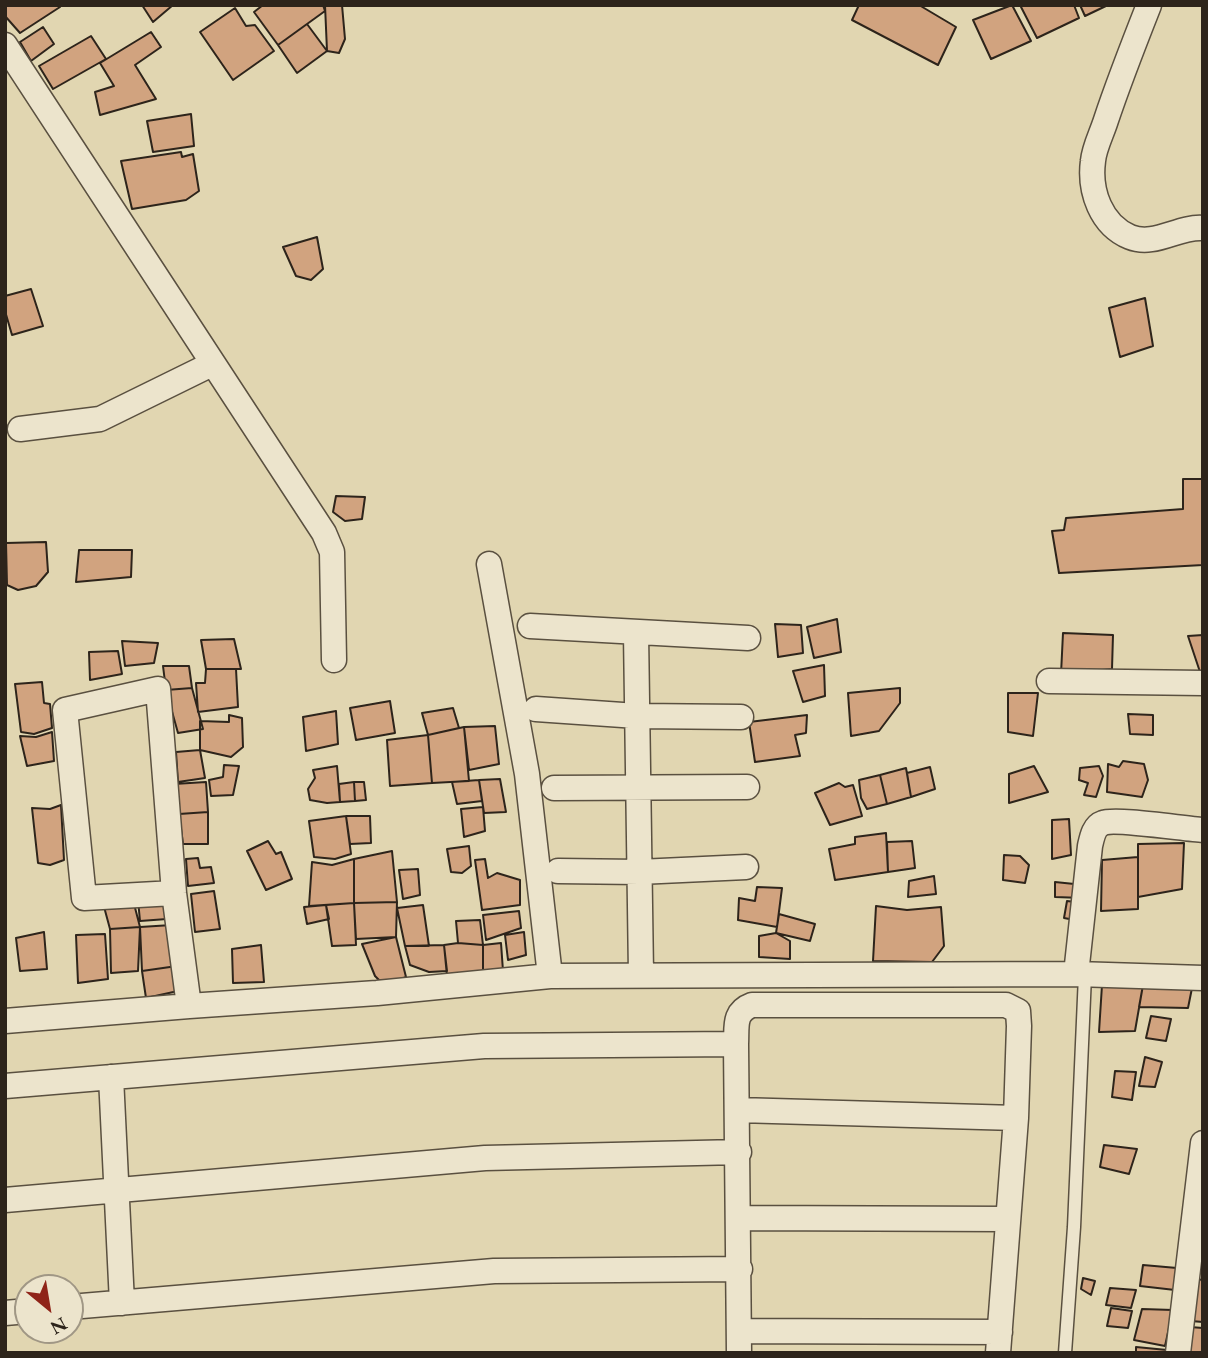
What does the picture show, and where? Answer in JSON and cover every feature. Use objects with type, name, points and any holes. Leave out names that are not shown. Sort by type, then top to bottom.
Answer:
[{"type":"street","points":[[1149,5],[1117,87],[1093,160],[1093,190],[1101,210],[1115,228],[1133,238],[1158,239],[1191,227],[1203,228]]},
{"type":"street","points":[[5,45],[324,533],[332,552],[334,660]]},
{"type":"street","points":[[20,429],[100,419],[212,364]]},
{"type":"street","points":[[489,564],[527,774],[550,976]]},
{"type":"street","points":[[530,626],[748,638]]},
{"type":"street","points":[[636,633],[641,974]]},
{"type":"street","points":[[1049,681],[1203,684]]},
{"type":"street","points":[[174,893],[84,898],[65,710],[158,689],[174,893],[189,1006]]},
{"type":"street","points":[[536,709],[637,716],[741,717]]},
{"type":"street","points":[[554,788],[747,787]]},
{"type":"street","points":[[1080,974],[1090,846],[1098,826],[1104,822],[1119,822],[1203,830]]},
{"type":"street","points":[[558,872],[639,872],[746,867]]},
{"type":"street","points":[[5,1021],[377,993],[550,976],[1080,974],[1203,978]]},
{"type":"street","points":[[752,1005],[1013,1007],[1020,1017],[1016,1118],[999,1342],[739,1342],[736,1044],[737,1018],[740,1012],[752,1005]]},
{"type":"street","points":[[5,1086],[484,1046],[736,1044]]},
{"type":"street","points":[[111,1077],[122,1303]]},
{"type":"street","points":[[738,1110],[1016,1118]]},
{"type":"street","points":[[1178,1353],[1203,1143]]},
{"type":"street","points":[[5,1200],[485,1158],[739,1152]]},
{"type":"street","points":[[739,1218],[1008,1219]]},
{"type":"street","points":[[84,1306],[494,1271],[740,1269]]},
{"type":"lane","points":[[1065,1353],[1074,1227],[1080,974]]},
{"type":"building","points":[[5,5],[60,7],[20,33],[5,16]]},
{"type":"building","points":[[142,5],[173,5],[153,22]]},
{"type":"building","points":[[263,5],[323,5],[325,11],[278,45],[254,12]]},
{"type":"building","points":[[325,5],[342,5],[345,39],[339,53],[327,51]]},
{"type":"building","points":[[859,5],[919,5],[956,27],[938,65],[852,20]]},
{"type":"building","points":[[1012,5],[1031,41],[991,59],[973,20]]},
{"type":"building","points":[[1020,5],[1074,5],[1079,18],[1037,38]]},
{"type":"building","points":[[1080,5],[1108,5],[1085,16]]},
{"type":"building","points":[[235,8],[246,26],[255,25],[274,51],[233,80],[200,32]]},
{"type":"building","points":[[307,24],[327,51],[297,73],[278,45]]},
{"type":"building","points":[[43,27],[54,44],[31,61],[20,42]]},
{"type":"building","points":[[151,32],[161,47],[135,65],[156,99],[100,115],[95,92],[114,86],[100,63]]},
{"type":"building","points":[[91,36],[106,59],[53,89],[39,66]]},
{"type":"building","points":[[191,114],[194,146],[153,152],[147,121]]},
{"type":"building","points":[[181,152],[182,157],[193,154],[199,191],[186,200],[132,209],[121,161]]},
{"type":"building","points":[[317,237],[323,269],[311,280],[296,276],[283,247]]},
{"type":"building","points":[[31,289],[43,326],[12,335],[5,311],[5,296]]},
{"type":"building","points":[[1145,298],[1153,346],[1120,357],[1109,308]]},
{"type":"building","points":[[1183,479],[1203,479],[1203,565],[1059,573],[1052,531],[1064,530],[1066,518],[1183,509]]},
{"type":"building","points":[[336,496],[365,497],[362,519],[345,521],[333,512]]},
{"type":"building","points":[[46,542],[48,572],[36,586],[18,590],[7,585],[6,543]]},
{"type":"building","points":[[79,550],[132,550],[131,577],[76,582]]},
{"type":"building","points":[[837,619],[841,652],[814,658],[807,627]]},
{"type":"building","points":[[775,624],[801,625],[803,653],[778,657]]},
{"type":"building","points":[[1063,633],[1113,635],[1112,669],[1061,674]]},
{"type":"building","points":[[1203,635],[1203,675],[1201,675],[1188,636]]},
{"type":"building","points":[[234,639],[241,669],[206,669],[201,640]]},
{"type":"building","points":[[122,641],[158,643],[154,663],[125,666]]},
{"type":"building","points":[[118,651],[122,674],[90,680],[89,652]]},
{"type":"building","points":[[824,665],[825,696],[803,702],[793,671]]},
{"type":"building","points":[[163,666],[189,666],[192,688],[166,690]]},
{"type":"building","points":[[206,669],[236,669],[238,707],[198,712],[196,683],[205,683]]},
{"type":"building","points":[[42,682],[44,703],[50,704],[52,728],[34,734],[21,732],[15,684]]},
{"type":"building","points":[[192,688],[203,729],[178,733],[166,690]]},
{"type":"building","points":[[900,688],[900,703],[879,731],[851,736],[848,693]]},
{"type":"building","points":[[1008,693],[1038,693],[1033,736],[1008,732]]},
{"type":"building","points":[[390,701],[395,733],[356,740],[350,708]]},
{"type":"building","points":[[453,708],[459,728],[428,735],[422,713]]},
{"type":"building","points":[[336,711],[338,744],[306,751],[303,717]]},
{"type":"building","points":[[1128,714],[1153,715],[1153,735],[1130,734]]},
{"type":"building","points":[[229,715],[242,718],[243,747],[231,757],[200,750],[200,721],[229,722]]},
{"type":"building","points":[[807,715],[806,733],[795,735],[800,756],[755,762],[749,722]]},
{"type":"building","points":[[495,726],[499,764],[469,770],[464,727]]},
{"type":"building","points":[[464,727],[469,781],[432,783],[428,735]]},
{"type":"building","points":[[52,732],[54,761],[27,766],[20,736],[36,737]]},
{"type":"building","points":[[428,735],[432,783],[390,786],[387,740]]},
{"type":"building","points":[[200,750],[205,778],[178,782],[176,752]]},
{"type":"building","points":[[1123,761],[1144,764],[1148,780],[1142,797],[1107,792],[1108,764],[1119,767]]},
{"type":"building","points":[[224,765],[239,766],[233,795],[211,796],[209,780],[223,777]]},
{"type":"building","points":[[337,766],[340,802],[310,800],[308,789],[315,778],[313,770]]},
{"type":"building","points":[[1034,766],[1048,792],[1009,803],[1009,774]]},
{"type":"building","points":[[1099,766],[1103,776],[1096,797],[1084,795],[1088,783],[1079,780],[1080,768]]},
{"type":"building","points":[[930,767],[935,789],[911,797],[907,773]]},
{"type":"building","points":[[906,768],[911,797],[887,804],[880,775]]},
{"type":"building","points":[[880,775],[887,804],[867,809],[861,798],[859,780]]},
{"type":"building","points":[[500,779],[506,812],[484,813],[479,780]]},
{"type":"building","points":[[479,780],[482,801],[457,804],[452,782]]},
{"type":"building","points":[[206,782],[208,812],[179,814],[174,784]]},
{"type":"building","points":[[354,782],[355,801],[340,802],[339,784]]},
{"type":"building","points":[[354,782],[364,782],[366,800],[355,801]]},
{"type":"building","points":[[839,783],[845,787],[853,785],[862,816],[830,825],[815,793]]},
{"type":"building","points":[[61,805],[64,860],[50,865],[38,863],[32,808],[50,809]]},
{"type":"building","points":[[483,807],[485,831],[464,837],[461,809]]},
{"type":"building","points":[[208,812],[208,844],[183,844],[179,814]]},
{"type":"building","points":[[346,816],[351,854],[335,859],[314,857],[309,821]]},
{"type":"building","points":[[346,816],[370,816],[371,843],[350,844]]},
{"type":"building","points":[[1069,819],[1071,855],[1052,859],[1052,820]]},
{"type":"building","points":[[886,833],[888,872],[835,880],[829,849],[855,844],[855,837]]},
{"type":"building","points":[[268,841],[276,854],[281,852],[292,879],[266,890],[247,851]]},
{"type":"building","points":[[912,841],[915,868],[888,872],[887,842]]},
{"type":"building","points":[[1184,843],[1182,889],[1138,897],[1138,844]]},
{"type":"building","points":[[469,846],[471,866],[462,873],[451,872],[447,849]]},
{"type":"building","points":[[392,851],[397,902],[354,903],[354,859]]},
{"type":"building","points":[[1004,855],[1020,856],[1029,865],[1025,883],[1003,880]]},
{"type":"building","points":[[1138,857],[1138,909],[1101,911],[1102,860]]},
{"type":"building","points":[[198,858],[200,868],[211,867],[214,883],[188,886],[186,859]]},
{"type":"building","points":[[354,859],[354,903],[309,906],[312,862],[332,865]]},
{"type":"building","points":[[485,859],[488,878],[497,873],[520,880],[520,905],[482,910],[475,860]]},
{"type":"building","points":[[418,869],[420,895],[403,899],[399,870]]},
{"type":"building","points":[[934,876],[936,894],[908,897],[909,881]]},
{"type":"building","points":[[1055,882],[1084,885],[1083,898],[1055,897]]},
{"type":"building","points":[[757,887],[782,888],[777,927],[738,920],[739,898],[755,901]]},
{"type":"building","points":[[214,891],[220,929],[195,932],[191,894]]},
{"type":"building","points":[[166,899],[167,919],[140,921],[138,900]]},
{"type":"building","points":[[133,900],[140,927],[110,929],[103,903]]},
{"type":"building","points":[[1067,901],[1083,903],[1080,921],[1064,918]]},
{"type":"building","points":[[397,902],[396,937],[356,939],[354,903]]},
{"type":"building","points":[[354,903],[356,945],[332,946],[326,905]]},
{"type":"building","points":[[326,905],[329,919],[307,924],[304,907]]},
{"type":"building","points":[[423,905],[429,946],[405,946],[397,908]]},
{"type":"building","points":[[876,906],[907,910],[941,907],[944,946],[932,962],[873,961]]},
{"type":"building","points":[[519,911],[521,928],[486,940],[483,915]]},
{"type":"building","points":[[779,914],[815,924],[810,941],[776,933]]},
{"type":"building","points":[[480,920],[483,945],[458,943],[456,921]]},
{"type":"building","points":[[172,925],[177,966],[142,971],[140,927]]},
{"type":"building","points":[[140,927],[138,971],[111,973],[110,929]]},
{"type":"building","points":[[44,932],[47,969],[20,971],[16,938]]},
{"type":"building","points":[[524,932],[526,955],[508,960],[505,935]]},
{"type":"building","points":[[776,933],[790,941],[790,959],[759,957],[759,936]]},
{"type":"building","points":[[105,934],[108,979],[78,983],[76,935]]},
{"type":"building","points":[[396,937],[406,977],[385,986],[375,976],[362,944]]},
{"type":"building","points":[[501,943],[503,971],[483,973],[483,945]]},
{"type":"building","points":[[261,945],[264,982],[233,983],[232,949]]},
{"type":"building","points":[[444,945],[483,945],[483,973],[447,976]]},
{"type":"building","points":[[444,945],[447,971],[429,972],[410,965],[405,946]]},
{"type":"building","points":[[177,966],[178,991],[146,998],[142,971]]},
{"type":"building","points":[[1102,985],[1143,985],[1135,1031],[1099,1032]]},
{"type":"building","points":[[1143,985],[1192,988],[1188,1008],[1139,1007]]},
{"type":"building","points":[[1151,1016],[1171,1019],[1166,1041],[1146,1038]]},
{"type":"building","points":[[1145,1057],[1162,1062],[1155,1087],[1139,1086]]},
{"type":"building","points":[[1115,1071],[1136,1072],[1132,1100],[1112,1097]]},
{"type":"building","points":[[1104,1145],[1137,1149],[1129,1174],[1100,1167]]},
{"type":"building","points":[[1143,1265],[1177,1268],[1175,1290],[1140,1286]]},
{"type":"building","points":[[1083,1278],[1095,1281],[1091,1295],[1081,1289]]},
{"type":"building","points":[[1196,1279],[1203,1280],[1203,1322],[1191,1321]]},
{"type":"building","points":[[1110,1288],[1136,1290],[1131,1308],[1106,1305]]},
{"type":"building","points":[[1111,1308],[1132,1311],[1128,1328],[1107,1326]]},
{"type":"building","points":[[1142,1309],[1173,1310],[1165,1346],[1134,1340]]},
{"type":"building","points":[[1190,1327],[1203,1328],[1203,1353],[1186,1353]]},
{"type":"building","points":[[1136,1347],[1167,1350],[1166,1353],[1136,1353]]}]
